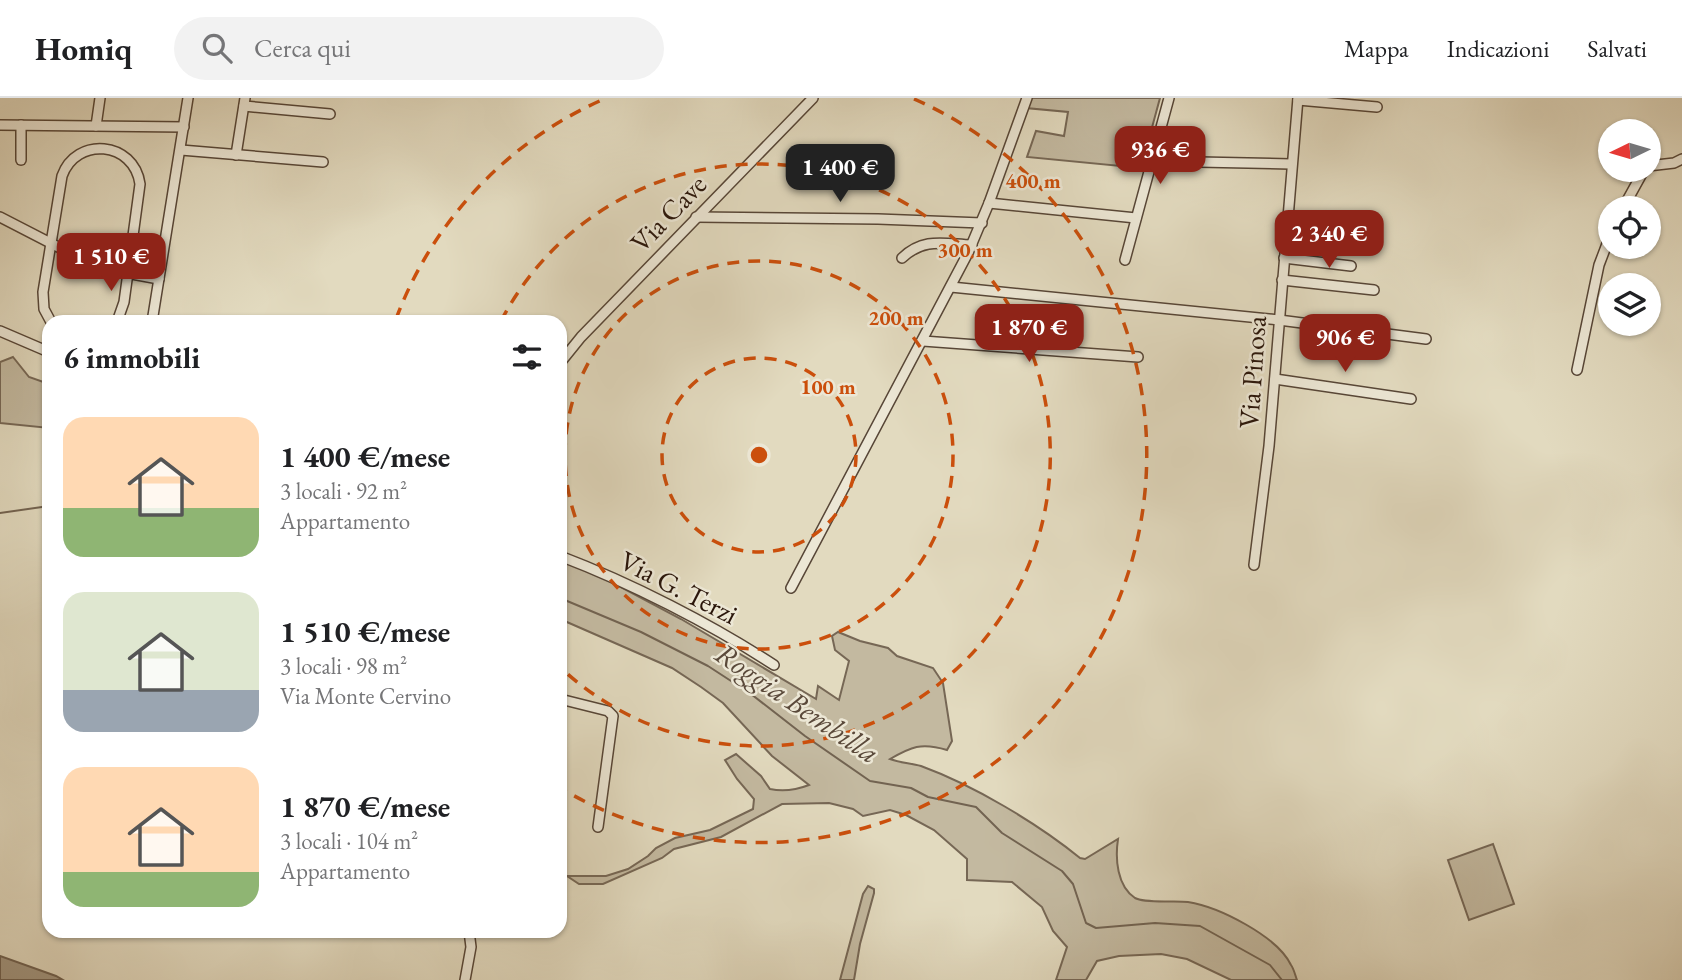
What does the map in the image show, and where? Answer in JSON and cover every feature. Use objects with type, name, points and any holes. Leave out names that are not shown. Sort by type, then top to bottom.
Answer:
[{"type":"street","points":[[96,126],[100,98]]},
{"type":"street","points":[[153,315],[188,98]]},
{"type":"street","name":"Via Cave","points":[[567,354],[813,98]]},
{"type":"street","points":[[791,588],[972,245],[1027,98]]},
{"type":"street","points":[[1125,260],[1169,98]]},
{"type":"street","points":[[1298,99],[1377,107]]},
{"type":"street","name":"Via Pinosa","points":[[1254,565],[1268,456],[1298,99]]},
{"type":"street","points":[[236,155],[244,102],[330,114]]},
{"type":"street","points":[[0,124],[184,127]]},
{"type":"street","points":[[21,125],[21,160]]},
{"type":"street","points":[[47,315],[43,301],[61,178],[74,158],[89,150],[102,148],[113,149],[132,162],[140,181],[140,198],[120,315]]},
{"type":"street","points":[[181,150],[324,162]]},
{"type":"street","points":[[1661,163],[1674,163],[1682,159]]},
{"type":"street","points":[[1150,161],[1291,164]]},
{"type":"street","points":[[989,203],[1136,218]]},
{"type":"street","points":[[0,217],[103,270],[159,279]]},
{"type":"street","points":[[696,217],[982,223]]},
{"type":"street","points":[[902,258],[922,244],[972,245]]},
{"type":"street","points":[[1284,258],[1351,266]]},
{"type":"street","points":[[1577,370],[1601,259]]},
{"type":"street","points":[[1282,280],[1374,290]]},
{"type":"street","points":[[951,287],[1279,320],[1426,339]]},
{"type":"street","points":[[0,331],[42,349]]},
{"type":"street","points":[[923,341],[1138,357]]},
{"type":"street","points":[[1275,379],[1411,399]]},
{"type":"street","name":"Via G. Terzi","points":[[567,559],[641,592],[741,644],[774,665]]},
{"type":"street","points":[[567,701],[608,711],[613,716],[598,827]]},
{"type":"street","points":[[465,980],[471,947],[470,938]]},
{"type":"shaded area","points":[[1029,98],[1160,98],[1141,168],[1027,157],[1036,131],[1064,136],[1068,112],[1026,108]]},
{"type":"shaded area","points":[[13,357],[29,377],[42,382],[42,427],[0,423],[0,362]]},
{"type":"shaded area","points":[[567,562],[602,577],[681,619],[816,699],[818,686],[839,700],[849,661],[835,650],[832,636],[838,632],[888,648],[897,656],[933,668],[943,683],[952,741],[947,750],[930,746],[917,747],[890,759],[921,766],[983,794],[1025,819],[1080,858],[1085,859],[1118,839],[1117,855],[1121,879],[1124,887],[1135,898],[1146,901],[1188,902],[1231,916],[1260,934],[1284,954],[1297,980],[1231,980],[1187,959],[1161,954],[1119,956],[1097,961],[1086,980],[1056,980],[1067,947],[1053,931],[1042,907],[1012,882],[967,880],[967,859],[934,830],[890,810],[863,816],[853,809],[829,803],[782,804],[721,837],[674,849],[662,858],[603,884],[579,884],[567,876],[606,876],[628,869],[656,848],[675,838],[710,830],[753,809],[754,799],[725,760],[736,754],[761,776],[770,789],[790,790],[809,785],[772,756],[723,703],[672,668],[567,622]]},
{"type":"shaded area","points":[[1493,844],[1514,904],[1469,920],[1448,860]]},
{"type":"shaded area","points":[[868,886],[874,889],[874,893],[860,944],[854,980],[840,980],[863,894]]},
{"type":"shaded area","points":[[0,956],[56,976],[63,980],[0,980]]},
{"type":"waterway","name":"Roggia Bembilla","points":[[0,513],[42,507]]},
{"type":"waterway","name":"Roggia Bembilla","points":[[567,601],[641,632],[708,666],[870,781],[911,788],[928,797],[976,807],[1002,833],[1062,871],[1073,884],[1086,923],[1096,928],[1155,923],[1200,926],[1270,965],[1282,980]]}]
